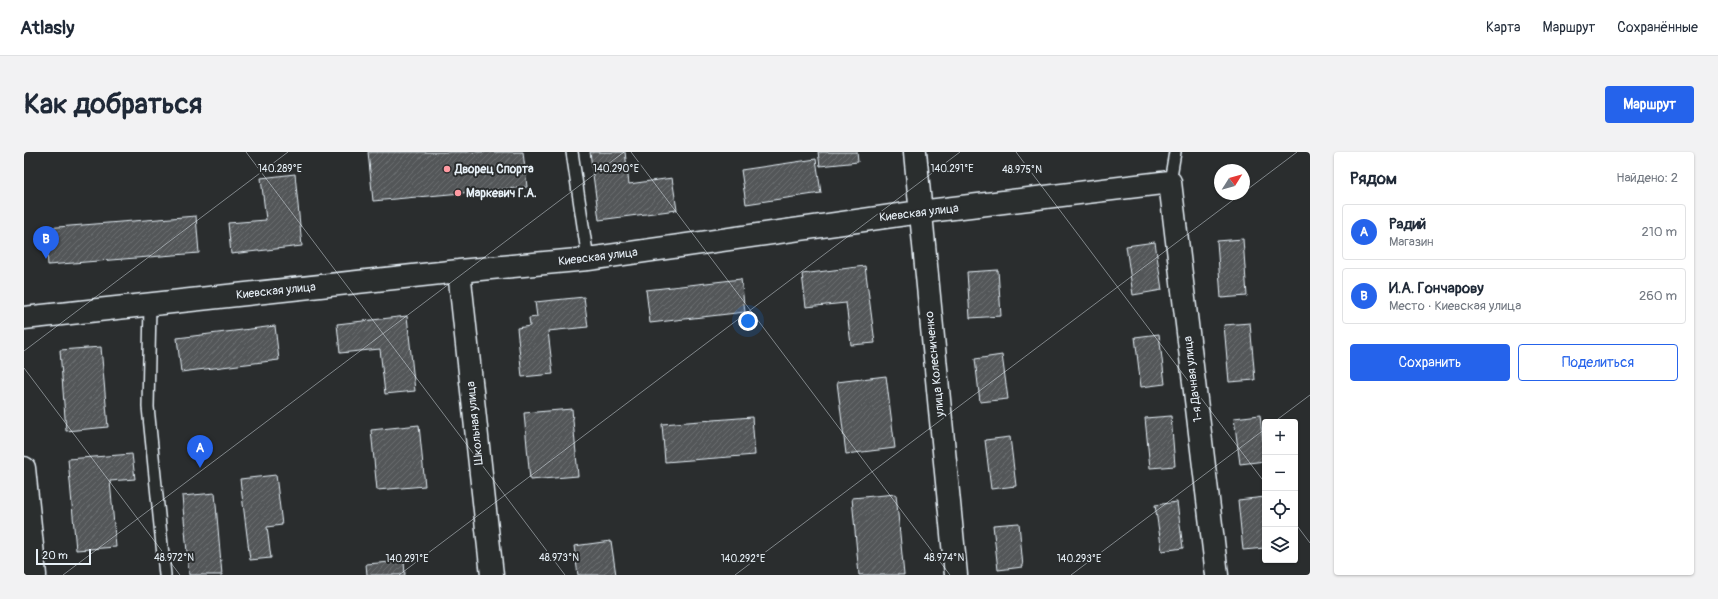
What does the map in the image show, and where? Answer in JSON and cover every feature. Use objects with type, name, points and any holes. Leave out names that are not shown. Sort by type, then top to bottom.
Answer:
[{"type":"street","name":"улица Колесниченко","points":[[915,152],[956,575]]},
{"type":"street","name":"Киевская улица","points":[[24,318],[458,271],[588,259],[920,212],[1170,182]]},
{"type":"street","name":"1-я Дачная улица","points":[[1170,182],[1217,575]]},
{"type":"street","name":"Школьная улица","points":[[458,271],[492,575]]},
{"type":"street","points":[[24,468],[26,512],[35,575]]},
{"type":"lane","points":[[572,152],[588,259]]},
{"type":"lane","points":[[1170,182],[1175,152]]},
{"type":"lane","points":[[150,305],[148,407],[165,575]]},
{"type":"building","name":"Дворец Спорта","points":[[368,152],[523,152],[527,187],[373,201]]},
{"type":"building","points":[[590,152],[625,152],[629,184],[672,178],[677,210],[599,220]]},
{"type":"building","points":[[818,152],[857,152],[858,162],[820,166]]},
{"type":"building","points":[[816,159],[821,193],[746,204],[741,170]]},
{"type":"building","points":[[295,174],[302,246],[231,254],[228,223],[266,220],[261,178]]},
{"type":"building","points":[[196,216],[199,253],[48,265],[45,228]]},
{"type":"building","points":[[1243,239],[1247,296],[1221,298],[1217,241]]},
{"type":"building","points":[[1155,242],[1162,290],[1133,295],[1126,246]]},
{"type":"building","points":[[865,266],[875,343],[851,345],[846,303],[806,307],[802,274]]},
{"type":"building","points":[[998,270],[1001,316],[970,318],[967,272]]},
{"type":"building","points":[[741,279],[745,312],[650,323],[646,290]]},
{"type":"building","points":[[584,297],[588,327],[548,331],[553,374],[522,377],[517,328],[530,326],[529,318],[537,317],[535,302]]},
{"type":"building","points":[[407,316],[415,391],[385,394],[380,349],[340,353],[337,324]]},
{"type":"building","points":[[1250,323],[1255,380],[1229,382],[1224,325]]},
{"type":"building","points":[[275,326],[279,360],[181,372],[177,338]]},
{"type":"building","points":[[1159,334],[1165,384],[1141,387],[1135,337]]},
{"type":"building","points":[[101,347],[108,427],[66,431],[60,350]]},
{"type":"building","points":[[1002,355],[1008,399],[980,402],[975,359]]},
{"type":"building","points":[[886,376],[895,448],[846,454],[837,382]]},
{"type":"building","points":[[572,409],[578,476],[530,480],[524,413]]},
{"type":"building","points":[[1260,415],[1262,433],[1262,461],[1240,464],[1234,418]]},
{"type":"building","points":[[1171,416],[1175,466],[1150,468],[1145,418]]},
{"type":"building","points":[[752,417],[755,455],[665,462],[662,424]]},
{"type":"building","points":[[419,425],[425,486],[377,490],[371,430]]},
{"type":"building","points":[[1010,437],[1016,486],[991,489],[985,440]]},
{"type":"building","points":[[132,454],[135,479],[110,481],[116,547],[76,550],[68,459]]},
{"type":"building","points":[[276,475],[282,525],[267,527],[271,558],[250,560],[240,479]]},
{"type":"building","points":[[215,493],[222,575],[189,575],[182,496]]},
{"type":"building","points":[[896,494],[904,575],[859,575],[852,498]]},
{"type":"building","points":[[1262,497],[1262,548],[1243,550],[1238,500]]},
{"type":"building","points":[[1177,502],[1183,548],[1162,551],[1155,505]]},
{"type":"building","points":[[1019,523],[1023,567],[998,570],[993,525]]},
{"type":"building","points":[[611,541],[616,575],[578,575],[574,546]]},
{"type":"building","points":[[404,561],[405,575],[367,575],[366,564]]},
{"type":"place","name":"Дворец Спорта","points":[[447,169]]},
{"type":"place","name":"Маркевич Г.А.","points":[[458,193]]},
{"type":"place","name":"И.А. Гончарову","points":[[46,259]]},
{"type":"place","name":"Радий","points":[[200,468]]}]
